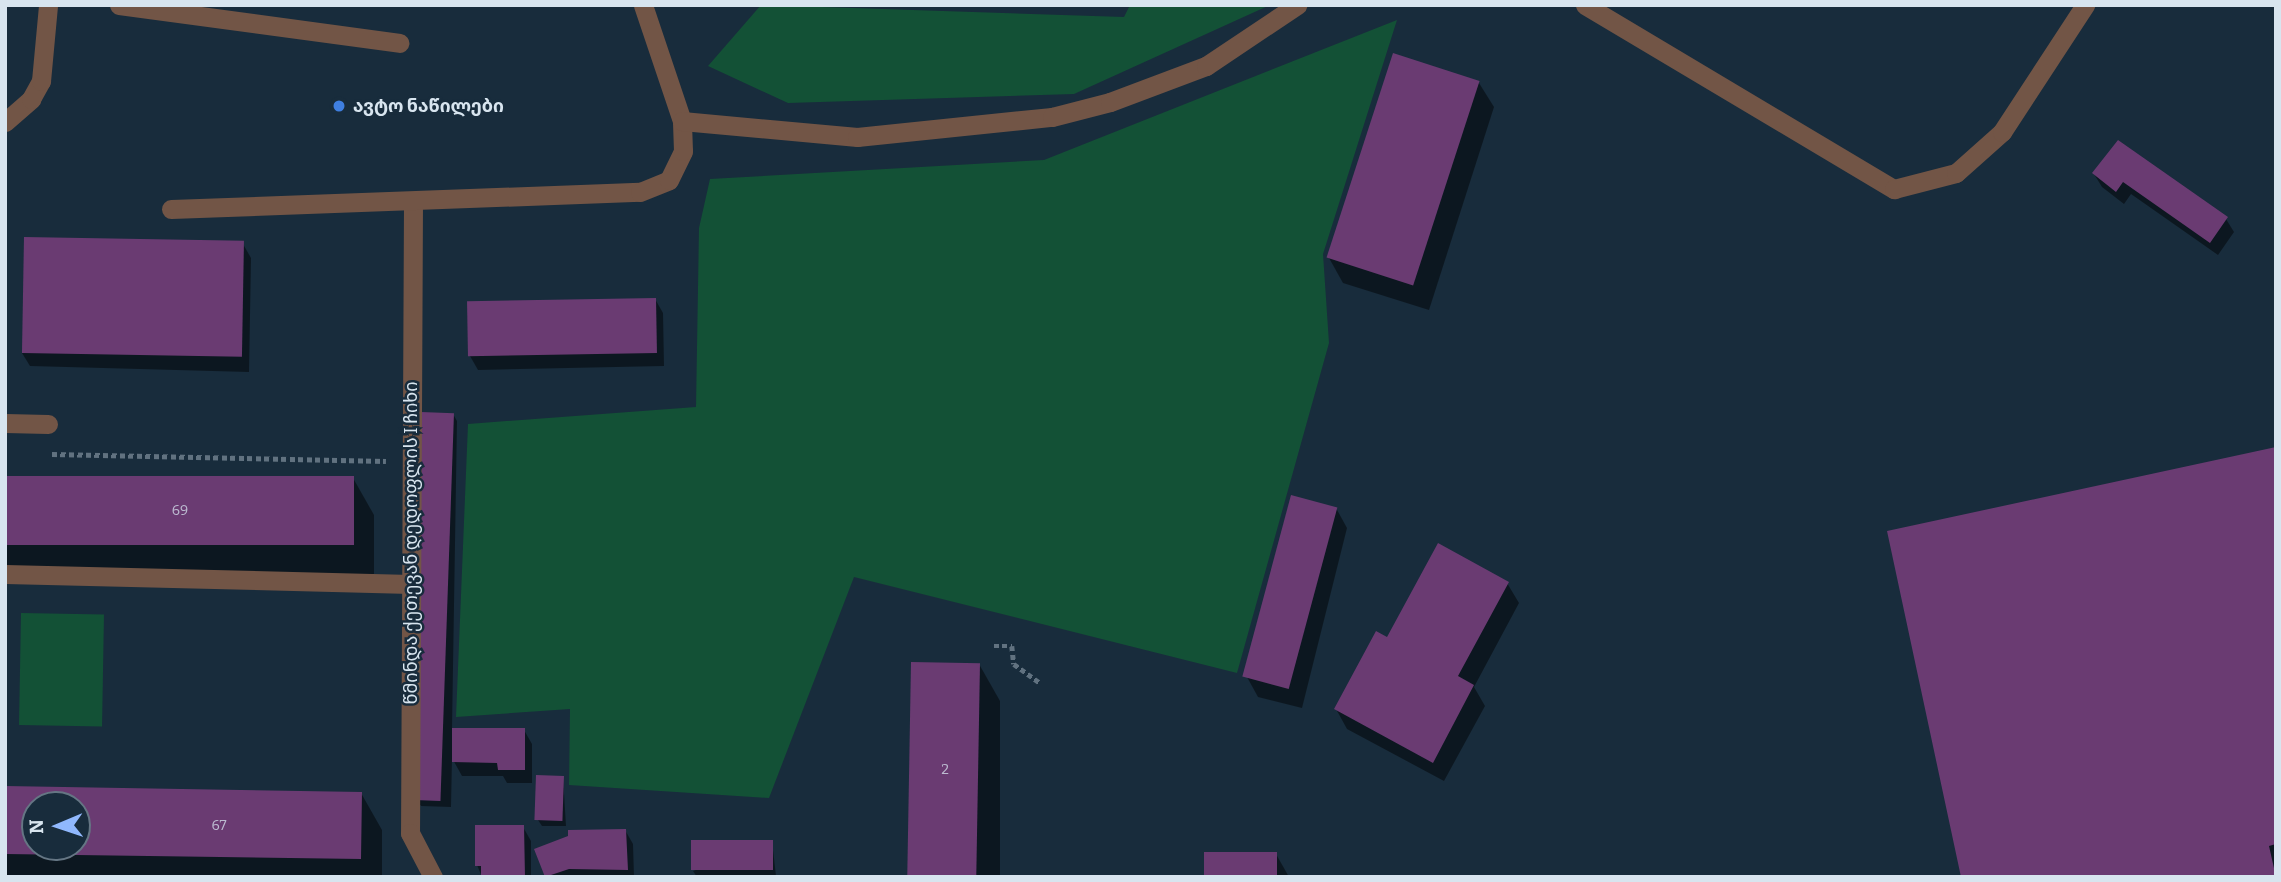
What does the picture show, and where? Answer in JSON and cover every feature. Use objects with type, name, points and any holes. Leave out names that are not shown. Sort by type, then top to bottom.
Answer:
[{"type":"street","points":[[5,122],[30,99],[41,81],[48,5]]},
{"type":"street","points":[[119,5],[400,43]]},
{"type":"street","points":[[171,209],[413,203],[640,192],[669,180],[683,151],[682,121],[643,5]]},
{"type":"street","points":[[682,121],[857,137],[1052,117],[1110,102],[1206,66],[1297,5]]},
{"type":"street","points":[[1584,5],[1894,189],[1956,173],[2003,132],[2085,5]]},
{"type":"street","name":"წმინდა ქეთევან დედოფლის I ჩიხი","points":[[413,203],[410,832],[433,877]]},
{"type":"street","points":[[5,423],[48,424]]},
{"type":"street","points":[[5,575],[411,584]]},
{"type":"path","points":[[46,454],[412,462]]},
{"type":"path","points":[[994,646],[1012,646],[1014,664],[1040,683]]},
{"type":"green space","points":[[761,5],[1124,17],[1130,5],[1270,5],[1074,94],[788,103],[708,66]]},
{"type":"green space","points":[[1397,20],[1323,254],[1329,343],[1237,673],[854,577],[769,798],[569,785],[570,709],[456,717],[468,424],[696,407],[699,228],[710,179],[1044,160]]},
{"type":"green space","points":[[21,613],[104,614],[102,726],[19,725]]},
{"type":"building","points":[[1393,53],[1480,81],[1413,286],[1327,257]]},
{"type":"building","points":[[2118,140],[2228,217],[2210,243],[2123,182],[2116,192],[2092,173]]},
{"type":"building","points":[[24,237],[244,241],[242,357],[22,353]]},
{"type":"building","points":[[656,298],[657,353],[468,356],[467,301]]},
{"type":"building","points":[[421,412],[454,413],[440,801],[407,800]]},
{"type":"building","points":[[2276,447],[2276,844],[2269,846],[2276,877],[1961,877],[1887,531]]},
{"type":"building","points":[[5,476],[354,476],[354,545],[5,545]]},
{"type":"building","points":[[1291,495],[1337,507],[1289,689],[1242,677]]},
{"type":"building","points":[[1438,543],[1509,582],[1458,676],[1474,685],[1433,763],[1334,709],[1376,631],[1387,637]]},
{"type":"building","points":[[911,662],[980,663],[976,877],[907,877]]},
{"type":"building","points":[[452,728],[525,728],[525,770],[498,770],[497,763],[452,762]]},
{"type":"building","points":[[536,775],[564,776],[562,821],[534,820]]},
{"type":"building","points":[[5,786],[362,792],[361,859],[91,855],[91,791],[21,791],[21,854],[5,854]]},
{"type":"building","points":[[475,825],[524,825],[525,877],[481,877],[481,866],[475,866]]},
{"type":"building","points":[[626,829],[628,870],[569,869],[545,877],[534,849],[568,836],[568,830]]},
{"type":"building","points":[[691,840],[773,840],[773,870],[691,870]]},
{"type":"building","points":[[1204,852],[1277,852],[1277,877],[1204,877]]},
{"type":"place","name":"ავტო ნაწილები","points":[[339,106]]}]
